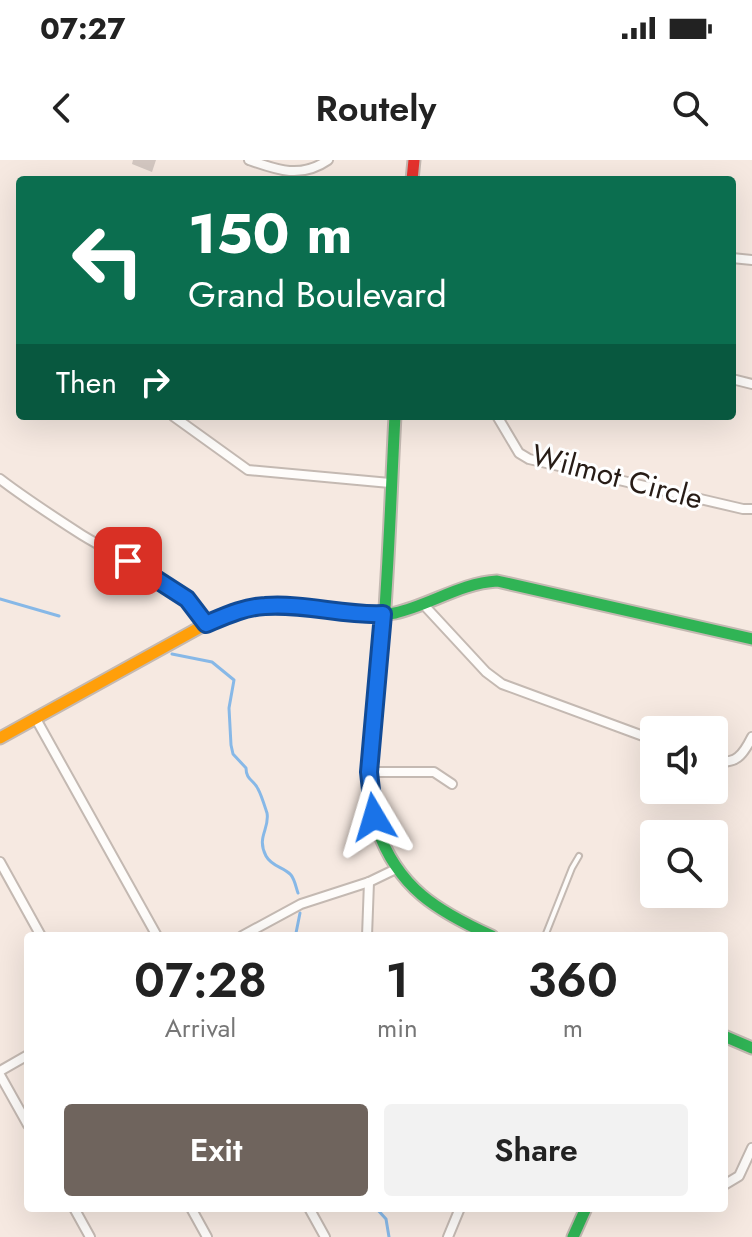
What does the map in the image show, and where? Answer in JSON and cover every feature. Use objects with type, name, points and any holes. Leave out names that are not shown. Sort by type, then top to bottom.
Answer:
[{"type":"street","points":[[249,160],[297,172],[317,167],[328,160]]},
{"type":"street","points":[[179,420],[248,470],[390,483]]},
{"type":"street","points":[[395,420],[383,614],[369,772],[374,817],[398,868],[427,902],[471,932]]},
{"type":"street","name":"Wilmot Circle","points":[[498,420],[519,453],[529,459],[752,509]]},
{"type":"street","points":[[0,479],[83,535],[170,586],[187,599],[206,624]]},
{"type":"street","points":[[0,738],[206,624],[268,605],[311,607],[363,615],[395,613],[470,585],[497,581],[752,639]]},
{"type":"street","points":[[423,604],[486,672],[502,684],[640,735]]},
{"type":"street","points":[[36,719],[155,932]]},
{"type":"street","points":[[728,763],[738,758],[752,737]]},
{"type":"street","points":[[369,772],[434,772],[452,784]]},
{"type":"street","points":[[0,862],[39,932]]},
{"type":"street","points":[[249,932],[301,904],[369,882],[398,868]]},
{"type":"street","points":[[367,932],[369,882]]},
{"type":"street","points":[[728,1037],[751,1043]]},
{"type":"street","points":[[24,1058],[0,1073],[24,1118]]},
{"type":"street","points":[[728,1183],[739,1176],[752,1148]]},
{"type":"street","points":[[76,1212],[90,1237]]},
{"type":"street","points":[[193,1212],[207,1237]]},
{"type":"street","points":[[311,1212],[325,1237]]},
{"type":"street","points":[[448,1237],[458,1212]]},
{"type":"street","points":[[573,1237],[584,1212]]},
{"type":"lane","points":[[547,932],[579,856]]},
{"type":"building","points":[[133,160],[156,160],[152,172],[132,164]]},
{"type":"waterway","points":[[0,599],[59,616]]},
{"type":"waterway","points":[[172,654],[212,662],[234,680],[229,708],[233,754],[246,768],[267,813],[262,844],[266,856],[291,875],[298,893]]},
{"type":"waterway","points":[[296,932],[300,913]]},
{"type":"waterway","points":[[380,1212],[386,1219],[389,1237]]},
{"type":"traffic: fast","points":[[395,420],[383,635],[371,733],[372,808],[386,849],[408,882],[437,907],[484,932]]},
{"type":"traffic: fast","points":[[289,606],[382,615],[471,586],[497,581],[752,639]]},
{"type":"traffic: fast","points":[[728,1038],[752,1048]]},
{"type":"traffic: fast","points":[[573,1237],[584,1212]]},
{"type":"traffic: slow","points":[[0,738],[206,624],[246,610],[289,606]]},
{"type":"traffic: jam","points":[[412,176],[414,160]]},
{"type":"route","points":[[128,561],[187,599],[206,624],[230,614],[268,605],[311,607],[363,615],[383,614],[369,772],[370,803],[374,817]]}]
